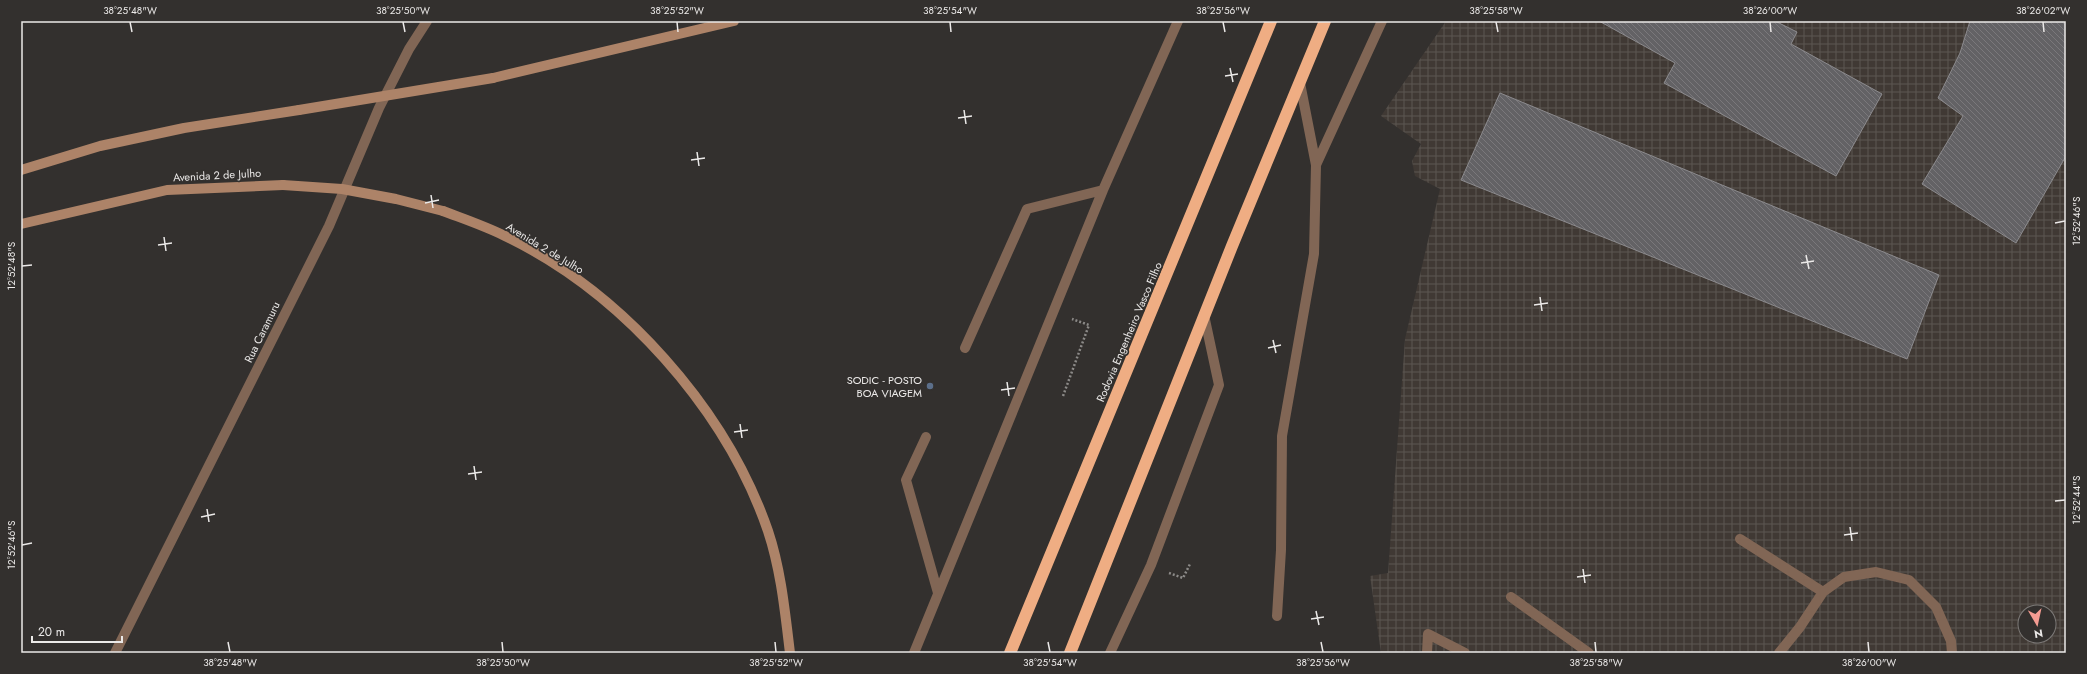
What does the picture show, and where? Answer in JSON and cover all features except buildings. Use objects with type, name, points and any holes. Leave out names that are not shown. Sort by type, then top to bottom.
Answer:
[{"type":"highway","name":"Rodovia Engenheiro Vasco Filho","points":[[1010,653],[1271,21]]},
{"type":"highway","points":[[1070,653],[1204,315],[1325,21]]},
{"type":"main road","points":[[21,170],[100,146],[184,128],[493,78],[734,21]]},
{"type":"main road","name":"Avenida 2 de Julho","points":[[21,224],[168,190],[283,184],[342,189],[396,199],[443,211],[505,236],[564,270],[619,311],[666,360],[707,412],[747,478],[768,532],[782,591],[790,653]]},
{"type":"street","name":"Rua Caramuru","points":[[115,653],[329,226],[379,108],[409,49],[427,21]]},
{"type":"street","points":[[914,653],[1103,190],[1178,21]]},
{"type":"street","points":[[1316,165],[1382,21]]},
{"type":"street","points":[[1277,616],[1281,550],[1282,436],[1314,254],[1316,165],[1300,83]]},
{"type":"street","points":[[965,348],[1027,209],[1103,190]]},
{"type":"street","points":[[1110,653],[1151,565],[1219,385],[1204,315]]},
{"type":"street","points":[[926,437],[906,480],[938,593]]},
{"type":"street","points":[[1740,539],[1823,592]]},
{"type":"street","points":[[1779,653],[1800,627],[1823,592],[1844,577],[1876,572],[1909,580],[1936,607],[1951,641],[1952,653]]},
{"type":"street","points":[[1511,597],[1589,653]]},
{"type":"street","points":[[1427,653],[1428,634],[1465,653]]},
{"type":"path","points":[[1054,312],[1089,325],[1063,396]]},
{"type":"path","points":[[1151,565],[1183,578],[1190,564]]},
{"type":"shaded area","points":[[1446,21],[2066,21],[2066,653],[1381,653],[1370,576],[1388,573],[1405,339],[1440,189],[1415,176],[1412,161],[1421,144],[1381,116]]},
{"type":"place","name":"SODIC - POSTO BOA VIAGEM","points":[[930,386]]}]
